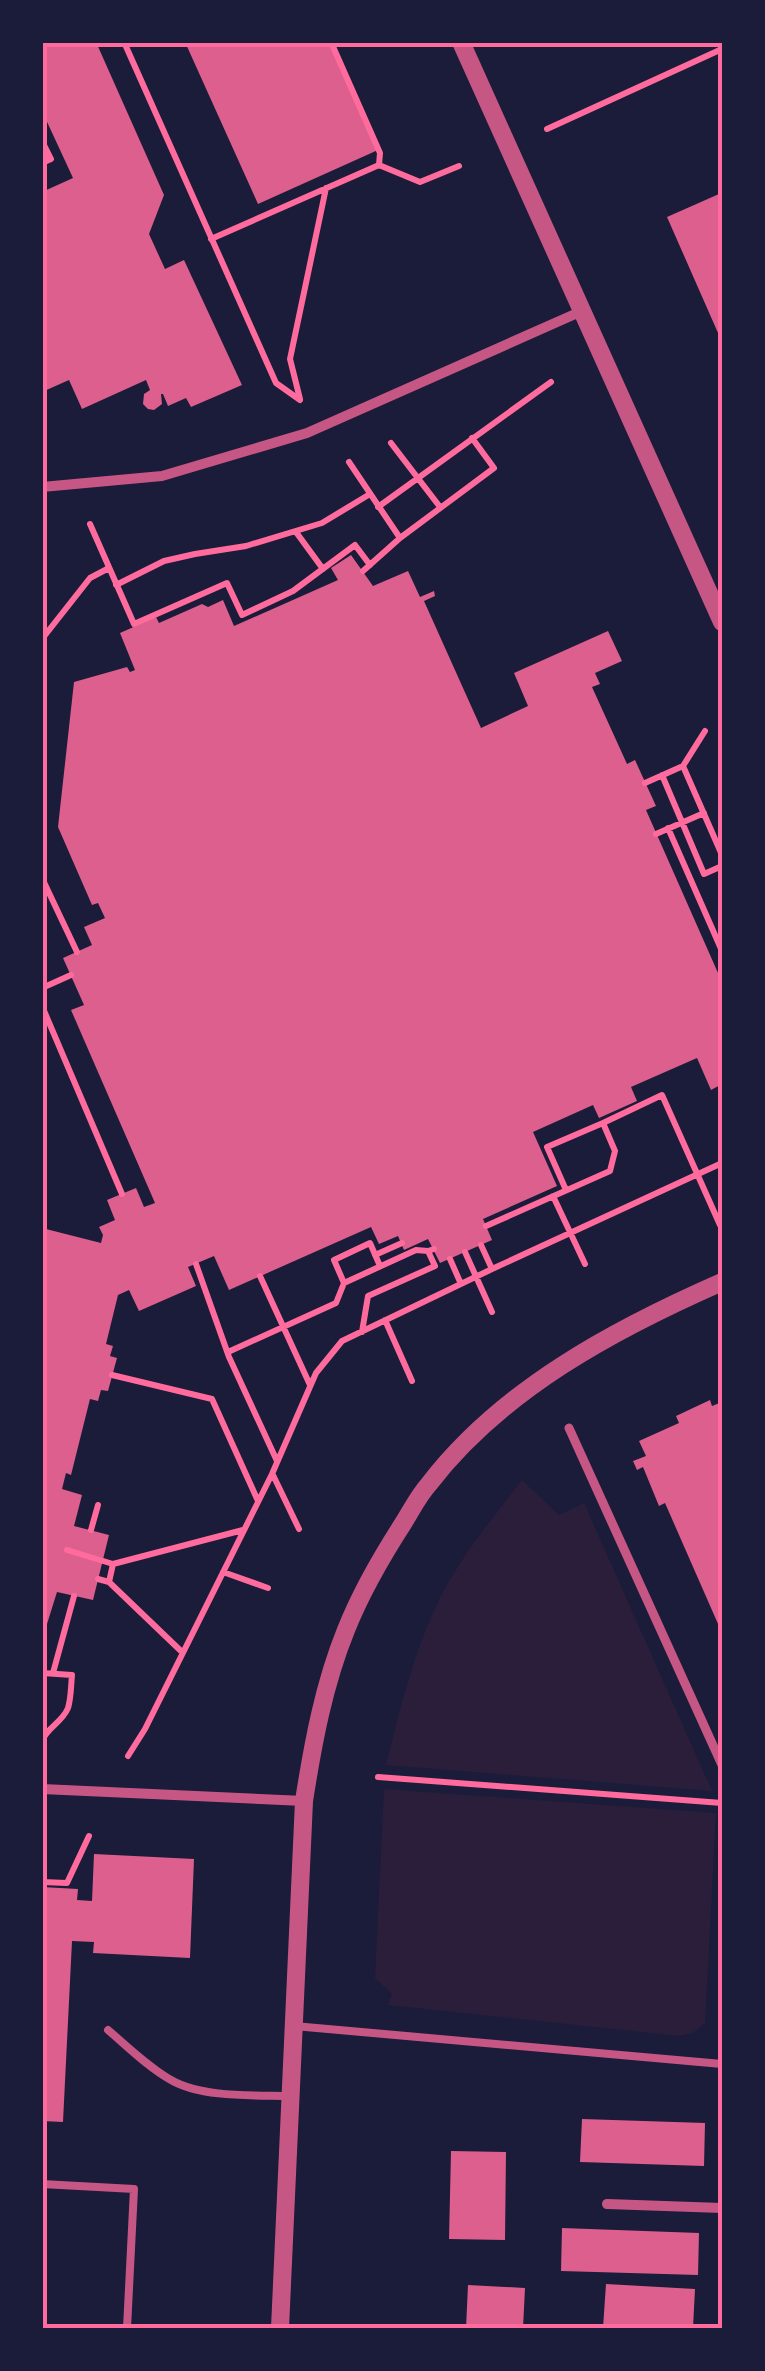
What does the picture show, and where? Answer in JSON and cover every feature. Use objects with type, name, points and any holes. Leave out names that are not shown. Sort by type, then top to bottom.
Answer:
[{"type":"street","points":[[461,42],[722,622]]},
{"type":"street","points":[[42,487],[162,476],[307,433],[582,311]]},
{"type":"street","points":[[280,2328],[304,1800],[318,1720],[345,1631],[380,1558],[428,1484],[496,1414],[545,1377],[632,1326],[722,1282]]},
{"type":"street","points":[[569,1428],[722,1764]]},
{"type":"street","points":[[42,1788],[304,1800]]},
{"type":"street","points":[[607,2204],[722,2208]]},
{"type":"lane","points":[[294,2026],[722,2064]]},
{"type":"lane","points":[[108,2030],[172,2082],[226,2094],[290,2096]]},
{"type":"lane","points":[[42,2184],[134,2189],[127,2328]]},
{"type":"path","points":[[124,42],[276,383],[300,400],[290,359],[326,188]]},
{"type":"path","points":[[332,42],[380,153],[378,165]]},
{"type":"path","points":[[547,129],[722,48]]},
{"type":"path","points":[[42,141],[51,159],[42,163]]},
{"type":"path","points":[[210,239],[378,165],[420,182],[459,166]]},
{"type":"path","points":[[378,506],[551,382]]},
{"type":"path","points":[[362,571],[494,468],[472,438]]},
{"type":"path","points":[[391,443],[440,507]]},
{"type":"path","points":[[350,462],[400,538]]},
{"type":"path","points":[[116,585],[164,562],[246,546],[322,523],[370,494]]},
{"type":"path","points":[[90,524],[134,625],[227,583],[242,615],[275,604],[355,545],[370,564]]},
{"type":"path","points":[[296,532],[323,569]]},
{"type":"path","points":[[42,640],[90,578],[109,568]]},
{"type":"path","points":[[646,783],[684,766],[704,731]]},
{"type":"path","points":[[684,766],[722,855]]},
{"type":"path","points":[[662,775],[704,874],[722,866]]},
{"type":"path","points":[[656,834],[704,813]]},
{"type":"path","points":[[668,828],[722,951]]},
{"type":"path","points":[[42,878],[78,952]]},
{"type":"path","points":[[42,988],[71,976]]},
{"type":"path","points":[[42,1006],[122,1194]]},
{"type":"path","points":[[566,1190],[547,1147],[662,1095],[720,1224]]},
{"type":"path","points":[[486,1226],[610,1171],[615,1152],[603,1123]]},
{"type":"path","points":[[128,1756],[272,1474],[316,1373],[342,1341],[722,1164]]},
{"type":"path","points":[[553,1196],[585,1264]]},
{"type":"path","points":[[344,1282],[334,1260],[370,1243],[380,1266]]},
{"type":"path","points":[[375,1255],[402,1243]]},
{"type":"path","points":[[481,1245],[492,1269]]},
{"type":"path","points":[[228,1352],[336,1303],[344,1282],[424,1249],[435,1266],[368,1296],[362,1332]]},
{"type":"path","points":[[464,1252],[492,1312]]},
{"type":"path","points":[[450,1259],[461,1284]]},
{"type":"path","points":[[196,1264],[228,1352],[277,1462]]},
{"type":"path","points":[[260,1276],[311,1386]]},
{"type":"path","points":[[385,1320],[412,1382]]},
{"type":"path","points":[[112,1375],[212,1399],[258,1502]]},
{"type":"path","points":[[272,1474],[299,1529]]},
{"type":"path","points":[[91,1530],[98,1505]]},
{"type":"path","points":[[67,1550],[114,1564],[244,1530]]},
{"type":"path","points":[[109,1582],[114,1564]]},
{"type":"path","points":[[222,1572],[268,1588]]},
{"type":"path","points":[[98,1579],[109,1582],[182,1652]]},
{"type":"path","points":[[54,1673],[74,1596]]},
{"type":"path","points":[[42,1673],[72,1675],[68,1709],[56,1726],[43,1735]]},
{"type":"path","points":[[378,1776],[722,1803]]},
{"type":"path","points":[[42,1882],[67,1883],[89,1836]]},
{"type":"shaded area","points":[[522,1480],[559,1515],[584,1503],[712,1791],[386,1765],[414,1662],[438,1602],[466,1554]]},
{"type":"shaded area","points":[[384,1789],[716,1813],[705,2023],[693,2033],[679,2036],[388,2005],[392,1994],[375,1978]]},
{"type":"building","points":[[57,42],[96,42],[164,195],[149,234],[165,269],[184,260],[242,385],[191,407],[186,398],[168,406],[161,394],[162,404],[154,410],[143,404],[144,394],[150,390],[146,380],[82,409],[69,380],[42,392],[42,192],[73,178],[42,111],[42,49]]},
{"type":"building","points":[[185,42],[329,42],[378,150],[258,204]]},
{"type":"building","points":[[719,194],[722,201],[722,342],[667,217]]},
{"type":"building","points":[[351,555],[373,586],[408,571],[420,597],[434,591],[435,596],[424,601],[481,728],[528,706],[514,673],[608,631],[622,661],[595,673],[600,684],[592,687],[627,764],[635,760],[656,806],[646,810],[722,982],[722,1084],[711,1090],[697,1058],[631,1087],[637,1101],[599,1118],[593,1105],[533,1132],[557,1186],[483,1219],[492,1240],[440,1263],[428,1239],[404,1250],[398,1236],[379,1244],[371,1227],[229,1290],[214,1256],[188,1267],[196,1286],[139,1311],[129,1290],[118,1295],[106,1344],[113,1346],[110,1356],[117,1358],[108,1391],[101,1390],[98,1401],[90,1399],[71,1475],[66,1473],[62,1489],[82,1495],[74,1526],[109,1535],[93,1600],[57,1592],[42,1640],[42,1228],[101,1243],[99,1227],[115,1220],[107,1200],[136,1188],[144,1207],[155,1203],[71,1010],[84,1005],[63,958],[92,945],[84,927],[105,918],[98,903],[92,905],[58,827],[74,682],[127,667],[130,672],[135,670],[120,633],[156,617],[159,623],[202,604],[208,607],[223,600],[234,626],[338,580],[331,568]]},
{"type":"building","points":[[710,1400],[712,1406],[722,1402],[722,1633],[665,1503],[659,1506],[643,1467],[637,1470],[633,1461],[646,1456],[639,1441],[679,1423],[676,1416]]},
{"type":"building","points":[[94,1854],[194,1859],[190,1958],[93,1953],[94,1942],[72,1941],[63,2122],[42,2121],[42,1887],[78,1889],[77,1900],[92,1901]]},
{"type":"building","points":[[582,2119],[705,2123],[704,2166],[580,2162]]},
{"type":"building","points":[[451,2151],[506,2152],[505,2240],[449,2239]]},
{"type":"building","points":[[562,2228],[699,2233],[698,2275],[561,2271]]},
{"type":"building","points":[[606,2284],[695,2289],[693,2328],[603,2328]]},
{"type":"building","points":[[468,2285],[525,2288],[523,2328],[466,2328]]}]
